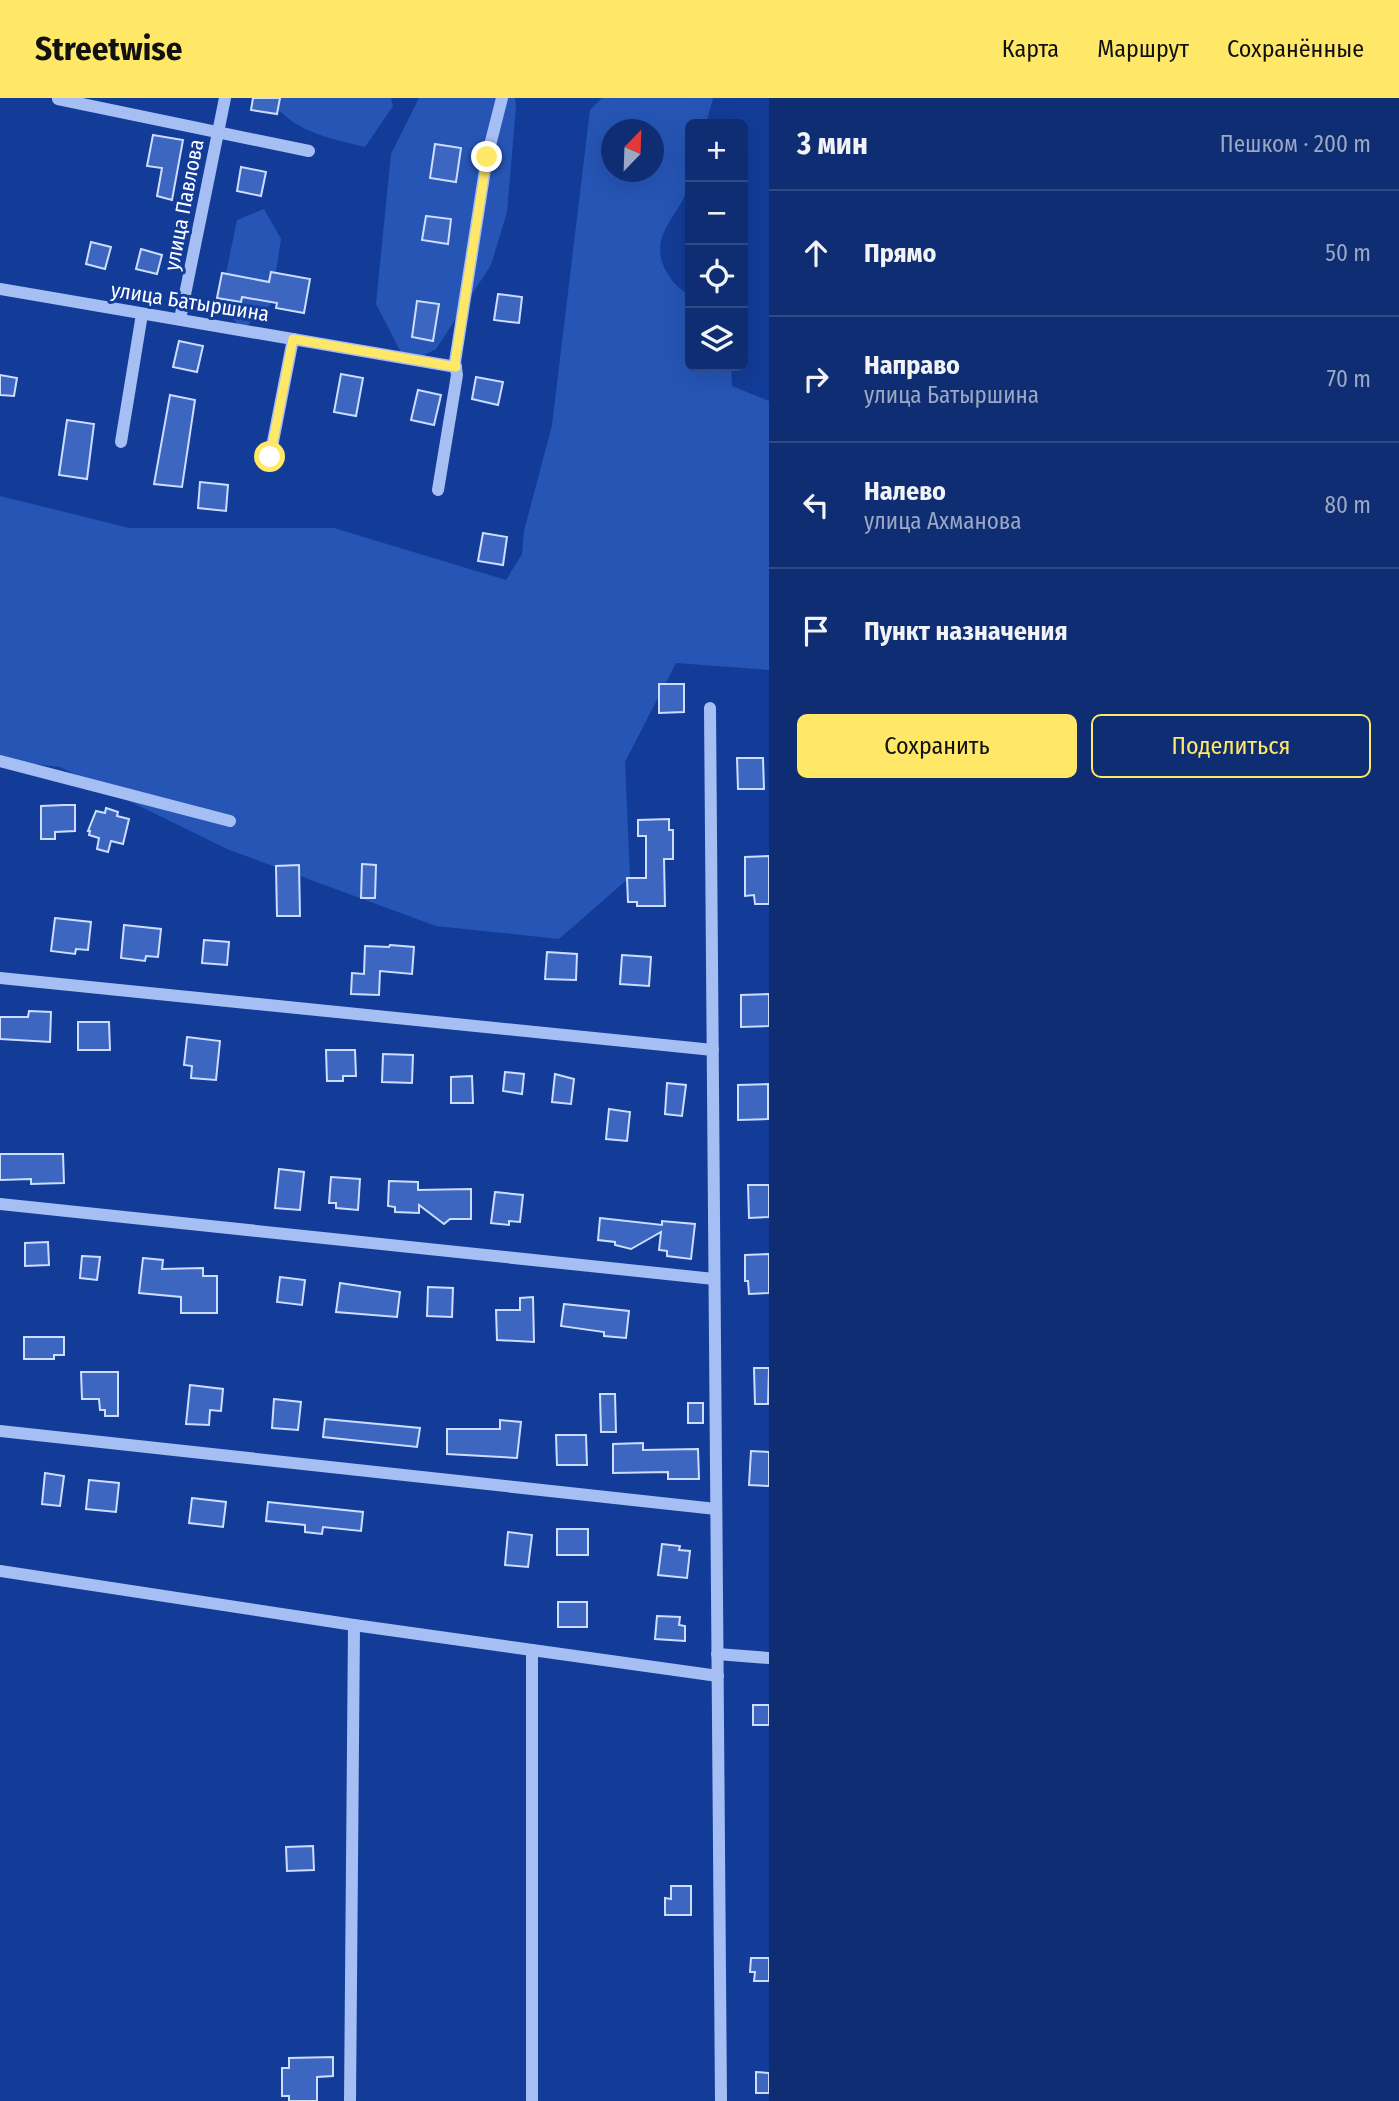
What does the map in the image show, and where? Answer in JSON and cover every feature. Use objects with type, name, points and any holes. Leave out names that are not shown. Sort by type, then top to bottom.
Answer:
[{"type":"street","name":"улица Павлова","points":[[180,319],[225,98]]},
{"type":"street","points":[[438,490],[487,157],[502,98]]},
{"type":"street","points":[[58,99],[309,150]]},
{"type":"street","name":"улица Батыршина","points":[[0,289],[456,367]]},
{"type":"street","points":[[121,442],[142,314]]},
{"type":"street","points":[[270,457],[293,339]]},
{"type":"street","points":[[710,708],[721,2101]]},
{"type":"street","points":[[0,761],[230,821]]},
{"type":"street","points":[[0,978],[713,1049]]},
{"type":"street","points":[[0,1205],[714,1279]]},
{"type":"street","points":[[0,1431],[716,1509]]},
{"type":"street","points":[[0,1571],[354,1625],[718,1676]]},
{"type":"street","points":[[351,2101],[354,1625]]},
{"type":"street","points":[[532,1650],[532,2101]]},
{"type":"street","points":[[717,1654],[769,1658]]},
{"type":"shaded area","points":[[267,98],[391,98],[393,106],[365,147],[311,132],[289,119]]},
{"type":"shaded area","points":[[419,98],[515,98],[516,106],[507,212],[491,265],[436,349],[407,364],[376,304],[391,154]]},
{"type":"shaded area","points":[[602,98],[713,98],[707,119],[685,119],[685,195],[664,233],[661,256],[670,277],[685,292],[685,371],[731,371],[732,386],[769,401],[769,670],[676,663],[625,762],[630,877],[559,939],[436,926],[227,849],[60,767],[0,760],[0,496],[129,528],[334,528],[506,580],[522,554],[524,531],[552,425],[590,110]]},
{"type":"shaded area","points":[[264,209],[281,239],[271,304],[242,330],[220,302],[237,220]]},
{"type":"building","points":[[253,98],[280,98],[277,114],[251,110]]},
{"type":"building","points":[[153,135],[183,140],[172,200],[157,196],[162,168],[147,166]]},
{"type":"building","points":[[435,144],[461,148],[456,182],[430,178]]},
{"type":"building","points":[[241,167],[266,172],[261,196],[237,191]]},
{"type":"building","points":[[426,216],[451,219],[448,244],[422,240]]},
{"type":"building","points":[[91,242],[111,247],[105,269],[86,264]]},
{"type":"building","points":[[141,249],[162,255],[157,274],[136,269]]},
{"type":"building","points":[[271,272],[310,279],[304,313],[276,308],[277,303],[242,297],[241,302],[217,298],[222,273],[269,282]]},
{"type":"building","points":[[498,294],[522,297],[519,323],[494,320]]},
{"type":"building","points":[[417,301],[439,304],[433,341],[412,337]]},
{"type":"building","points":[[179,341],[203,346],[197,372],[173,367]]},
{"type":"building","points":[[341,374],[363,378],[356,416],[334,412]]},
{"type":"building","points":[[0,375],[17,378],[14,396],[0,395]]},
{"type":"building","points":[[476,377],[503,382],[498,405],[472,399]]},
{"type":"building","points":[[418,390],[441,395],[434,425],[411,420]]},
{"type":"building","points":[[170,395],[195,400],[182,487],[154,484]]},
{"type":"building","points":[[67,420],[94,424],[87,479],[59,475]]},
{"type":"building","points":[[200,482],[228,485],[226,511],[198,508]]},
{"type":"building","points":[[483,533],[507,537],[503,565],[478,561]]},
{"type":"building","points":[[659,684],[684,684],[684,712],[659,713]]},
{"type":"building","points":[[737,758],[763,758],[764,789],[738,789]]},
{"type":"building","points":[[75,805],[75,831],[55,832],[55,839],[41,839],[41,806]]},
{"type":"building","points":[[106,808],[118,812],[117,816],[129,819],[123,844],[111,841],[108,852],[97,849],[99,838],[89,835],[88,831],[96,811],[105,813]]},
{"type":"building","points":[[669,819],[669,830],[673,830],[673,859],[664,859],[665,906],[637,906],[637,902],[628,902],[627,878],[646,878],[646,836],[638,836],[638,820]]},
{"type":"building","points":[[769,856],[769,904],[755,904],[754,895],[745,896],[745,857]]},
{"type":"building","points":[[362,864],[376,865],[375,898],[361,898]]},
{"type":"building","points":[[299,865],[300,916],[277,916],[276,866]]},
{"type":"building","points":[[55,918],[91,922],[88,950],[76,949],[75,954],[51,951]]},
{"type":"building","points":[[124,925],[161,929],[158,957],[146,956],[145,961],[121,958]]},
{"type":"building","points":[[204,940],[229,942],[227,965],[202,963]]},
{"type":"building","points":[[365,946],[414,947],[412,974],[380,971],[379,995],[351,994],[352,973],[364,974]]},
{"type":"building","points":[[547,952],[577,954],[576,980],[545,979]]},
{"type":"building","points":[[622,955],[651,957],[649,986],[620,984]]},
{"type":"building","points":[[769,994],[769,1026],[741,1027],[741,995]]},
{"type":"building","points":[[29,1011],[51,1012],[50,1042],[0,1039],[0,1017],[28,1017]]},
{"type":"building","points":[[78,1022],[109,1022],[110,1050],[78,1050]]},
{"type":"building","points":[[187,1037],[220,1041],[216,1080],[191,1078],[192,1066],[184,1065]]},
{"type":"building","points":[[326,1050],[355,1050],[356,1076],[343,1076],[343,1081],[327,1081]]},
{"type":"building","points":[[383,1054],[413,1055],[412,1083],[382,1082]]},
{"type":"building","points":[[505,1072],[524,1074],[522,1094],[503,1091]]},
{"type":"building","points":[[555,1074],[574,1079],[571,1104],[552,1102]]},
{"type":"building","points":[[472,1076],[473,1103],[451,1103],[451,1077]]},
{"type":"building","points":[[667,1083],[686,1085],[682,1116],[665,1114]]},
{"type":"building","points":[[768,1084],[768,1119],[738,1120],[738,1085]]},
{"type":"building","points":[[609,1109],[630,1112],[627,1141],[606,1139]]},
{"type":"building","points":[[0,1154],[63,1154],[64,1183],[31,1184],[31,1179],[0,1180]]},
{"type":"building","points":[[279,1169],[304,1172],[300,1210],[275,1208]]},
{"type":"building","points":[[331,1177],[360,1179],[358,1210],[336,1208],[336,1203],[329,1203]]},
{"type":"building","points":[[389,1181],[418,1182],[418,1190],[471,1189],[471,1219],[450,1219],[444,1224],[419,1205],[419,1213],[395,1212],[395,1207],[388,1206]]},
{"type":"building","points":[[748,1185],[769,1185],[769,1217],[749,1218]]},
{"type":"building","points":[[495,1192],[523,1195],[520,1222],[509,1221],[509,1225],[491,1223]]},
{"type":"building","points":[[600,1218],[662,1225],[662,1221],[695,1224],[691,1259],[667,1256],[667,1251],[659,1250],[661,1232],[631,1249],[615,1245],[615,1242],[598,1240]]},
{"type":"building","points":[[48,1242],[49,1265],[25,1266],[25,1243]]},
{"type":"building","points":[[769,1254],[769,1293],[749,1294],[748,1281],[745,1281],[745,1255]]},
{"type":"building","points":[[82,1256],[100,1257],[97,1280],[80,1278]]},
{"type":"building","points":[[143,1258],[163,1260],[162,1269],[203,1268],[203,1276],[217,1276],[217,1313],[181,1313],[181,1297],[139,1293]]},
{"type":"building","points":[[280,1277],[305,1280],[302,1305],[277,1302]]},
{"type":"building","points":[[340,1283],[400,1292],[397,1317],[336,1312]]},
{"type":"building","points":[[428,1287],[453,1288],[452,1317],[427,1316]]},
{"type":"building","points":[[533,1297],[534,1342],[497,1340],[496,1310],[520,1310],[520,1298]]},
{"type":"building","points":[[564,1304],[629,1311],[626,1338],[561,1326]]},
{"type":"building","points":[[24,1337],[64,1337],[64,1355],[54,1355],[54,1359],[24,1359]]},
{"type":"building","points":[[754,1368],[769,1368],[768,1404],[755,1404]]},
{"type":"building","points":[[81,1372],[118,1372],[118,1416],[105,1416],[105,1410],[100,1410],[99,1399],[82,1399]]},
{"type":"building","points":[[190,1385],[223,1389],[221,1411],[210,1410],[209,1425],[186,1424]]},
{"type":"building","points":[[600,1394],[615,1394],[616,1432],[601,1432]]},
{"type":"building","points":[[274,1399],[301,1402],[298,1430],[272,1428]]},
{"type":"building","points":[[688,1403],[703,1403],[703,1423],[688,1423]]},
{"type":"building","points":[[325,1419],[420,1428],[417,1447],[323,1437]]},
{"type":"building","points":[[500,1420],[521,1422],[517,1458],[447,1454],[447,1429],[500,1429]]},
{"type":"building","points":[[556,1435],[586,1435],[587,1465],[557,1465]]},
{"type":"building","points":[[643,1443],[643,1450],[698,1449],[699,1479],[668,1479],[668,1472],[613,1473],[613,1444]]},
{"type":"building","points":[[751,1451],[769,1452],[769,1486],[749,1485]]},
{"type":"building","points":[[45,1473],[64,1476],[60,1506],[42,1504]]},
{"type":"building","points":[[89,1480],[119,1483],[116,1512],[86,1509]]},
{"type":"building","points":[[192,1498],[226,1502],[223,1527],[189,1523]]},
{"type":"building","points":[[268,1502],[363,1512],[361,1531],[323,1527],[322,1534],[305,1532],[305,1525],[266,1521]]},
{"type":"building","points":[[557,1529],[588,1529],[588,1555],[557,1555]]},
{"type":"building","points":[[508,1532],[532,1535],[528,1567],[505,1565]]},
{"type":"building","points":[[662,1544],[680,1546],[679,1550],[690,1551],[687,1578],[658,1575]]},
{"type":"building","points":[[558,1602],[587,1602],[587,1627],[558,1627]]},
{"type":"building","points":[[657,1616],[680,1617],[679,1625],[685,1626],[685,1641],[655,1639]]},
{"type":"building","points":[[753,1705],[769,1705],[769,1725],[753,1725]]},
{"type":"building","points":[[313,1846],[314,1870],[287,1871],[286,1847]]},
{"type":"building","points":[[671,1886],[691,1886],[691,1915],[665,1915],[665,1898],[671,1899]]},
{"type":"building","points":[[751,1958],[769,1958],[769,1981],[754,1981],[755,1972],[750,1972]]},
{"type":"building","points":[[333,2057],[333,2076],[317,2077],[317,2101],[289,2101],[289,2096],[282,2096],[282,2068],[289,2068],[289,2058]]},
{"type":"building","points":[[756,2072],[769,2073],[769,2093],[756,2093]]},
{"type":"route","points":[[270,457],[293,339],[456,367],[487,157]]}]
